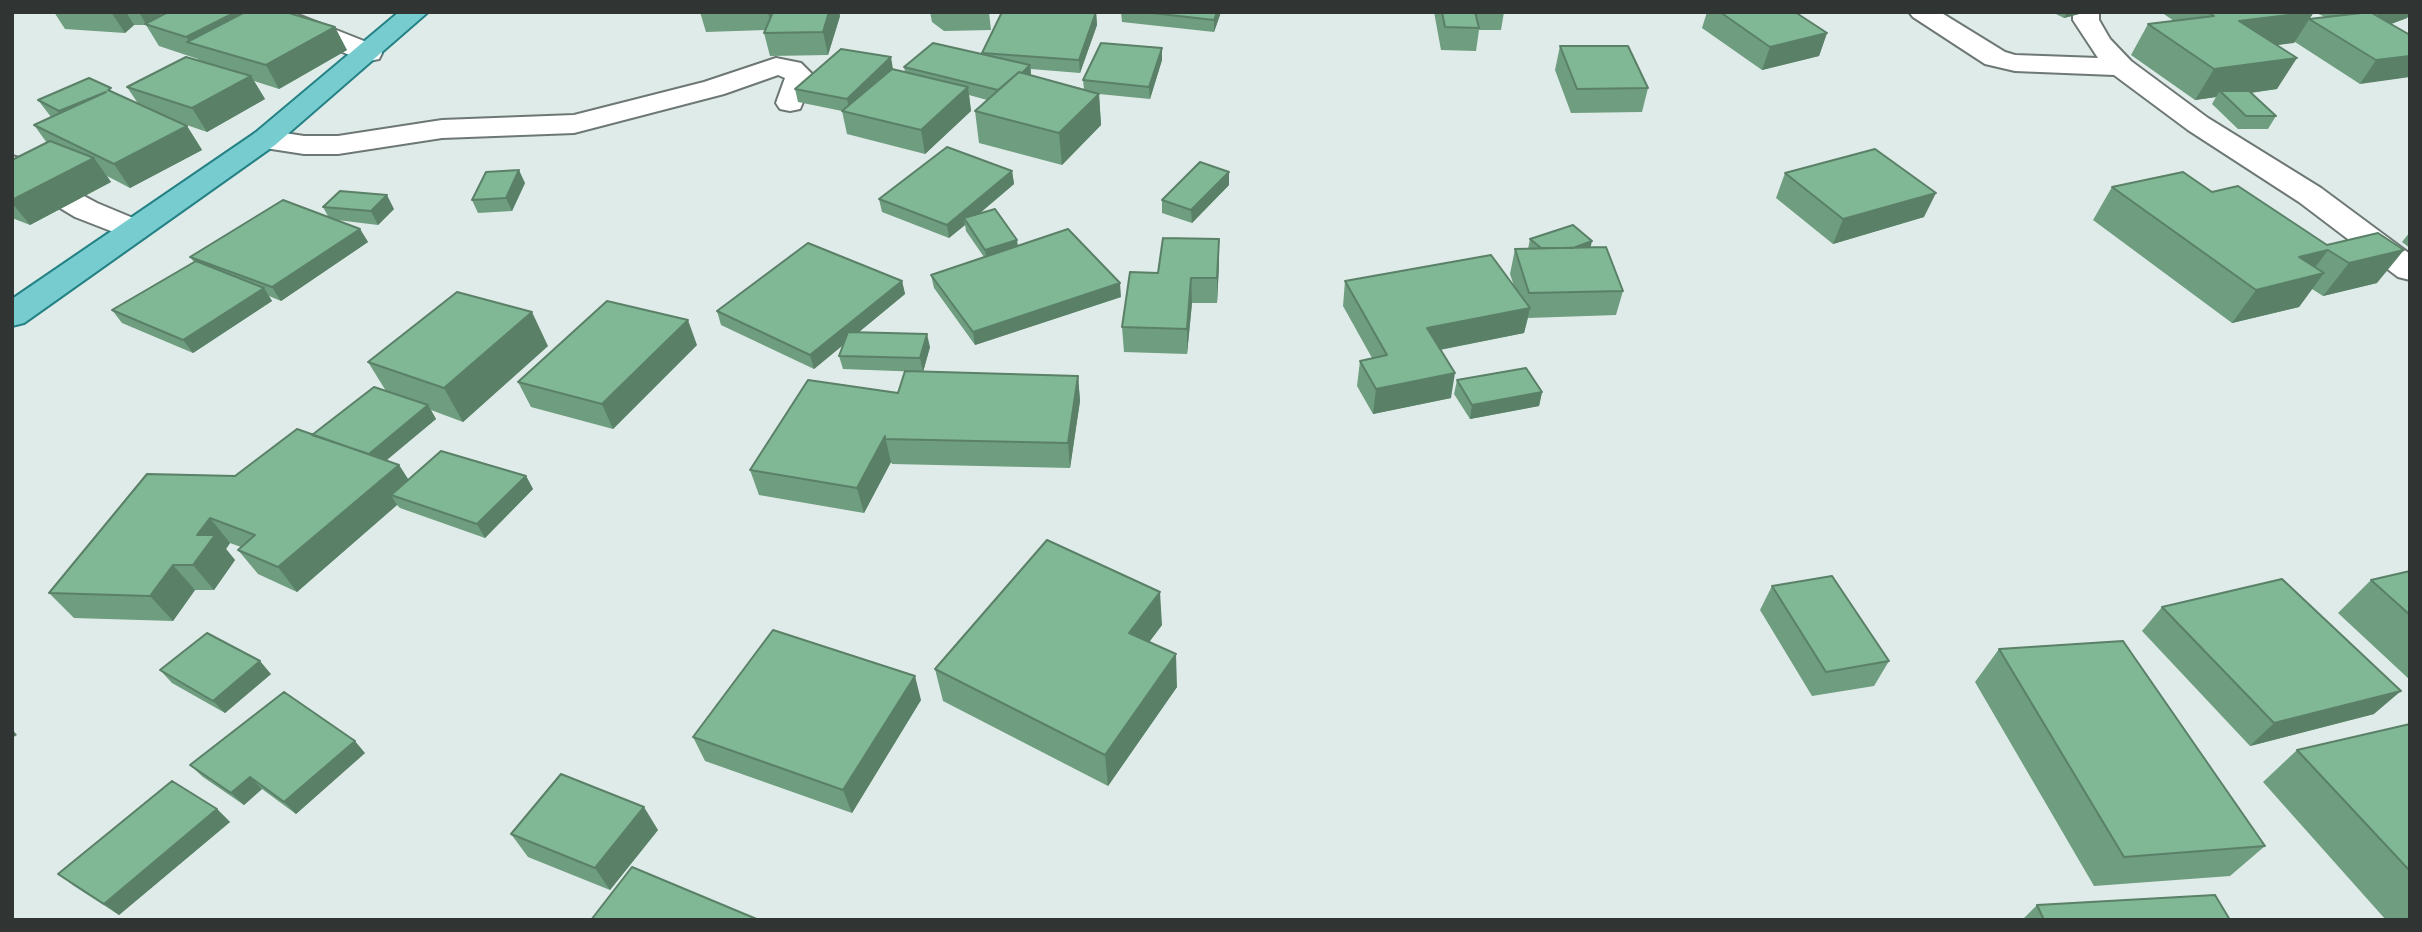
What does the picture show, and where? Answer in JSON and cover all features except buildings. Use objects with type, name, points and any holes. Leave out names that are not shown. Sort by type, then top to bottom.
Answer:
[{"type":"main road","points":[[12,315],[265,139],[415,12]]},
{"type":"street","points":[[268,12],[369,52]]},
{"type":"street","points":[[1922,12],[1995,58],[2015,63],[2121,68]]},
{"type":"street","points":[[2086,12],[2086,20],[2099,43],[2121,68],[2198,124],[2310,195],[2410,270]]},
{"type":"street","points":[[265,139],[304,145],[338,145],[442,129],[574,124],[714,88],[776,66],[791,69],[800,76],[790,103]]},
{"type":"street","points":[[12,165],[34,181],[86,209],[134,230]]}]
